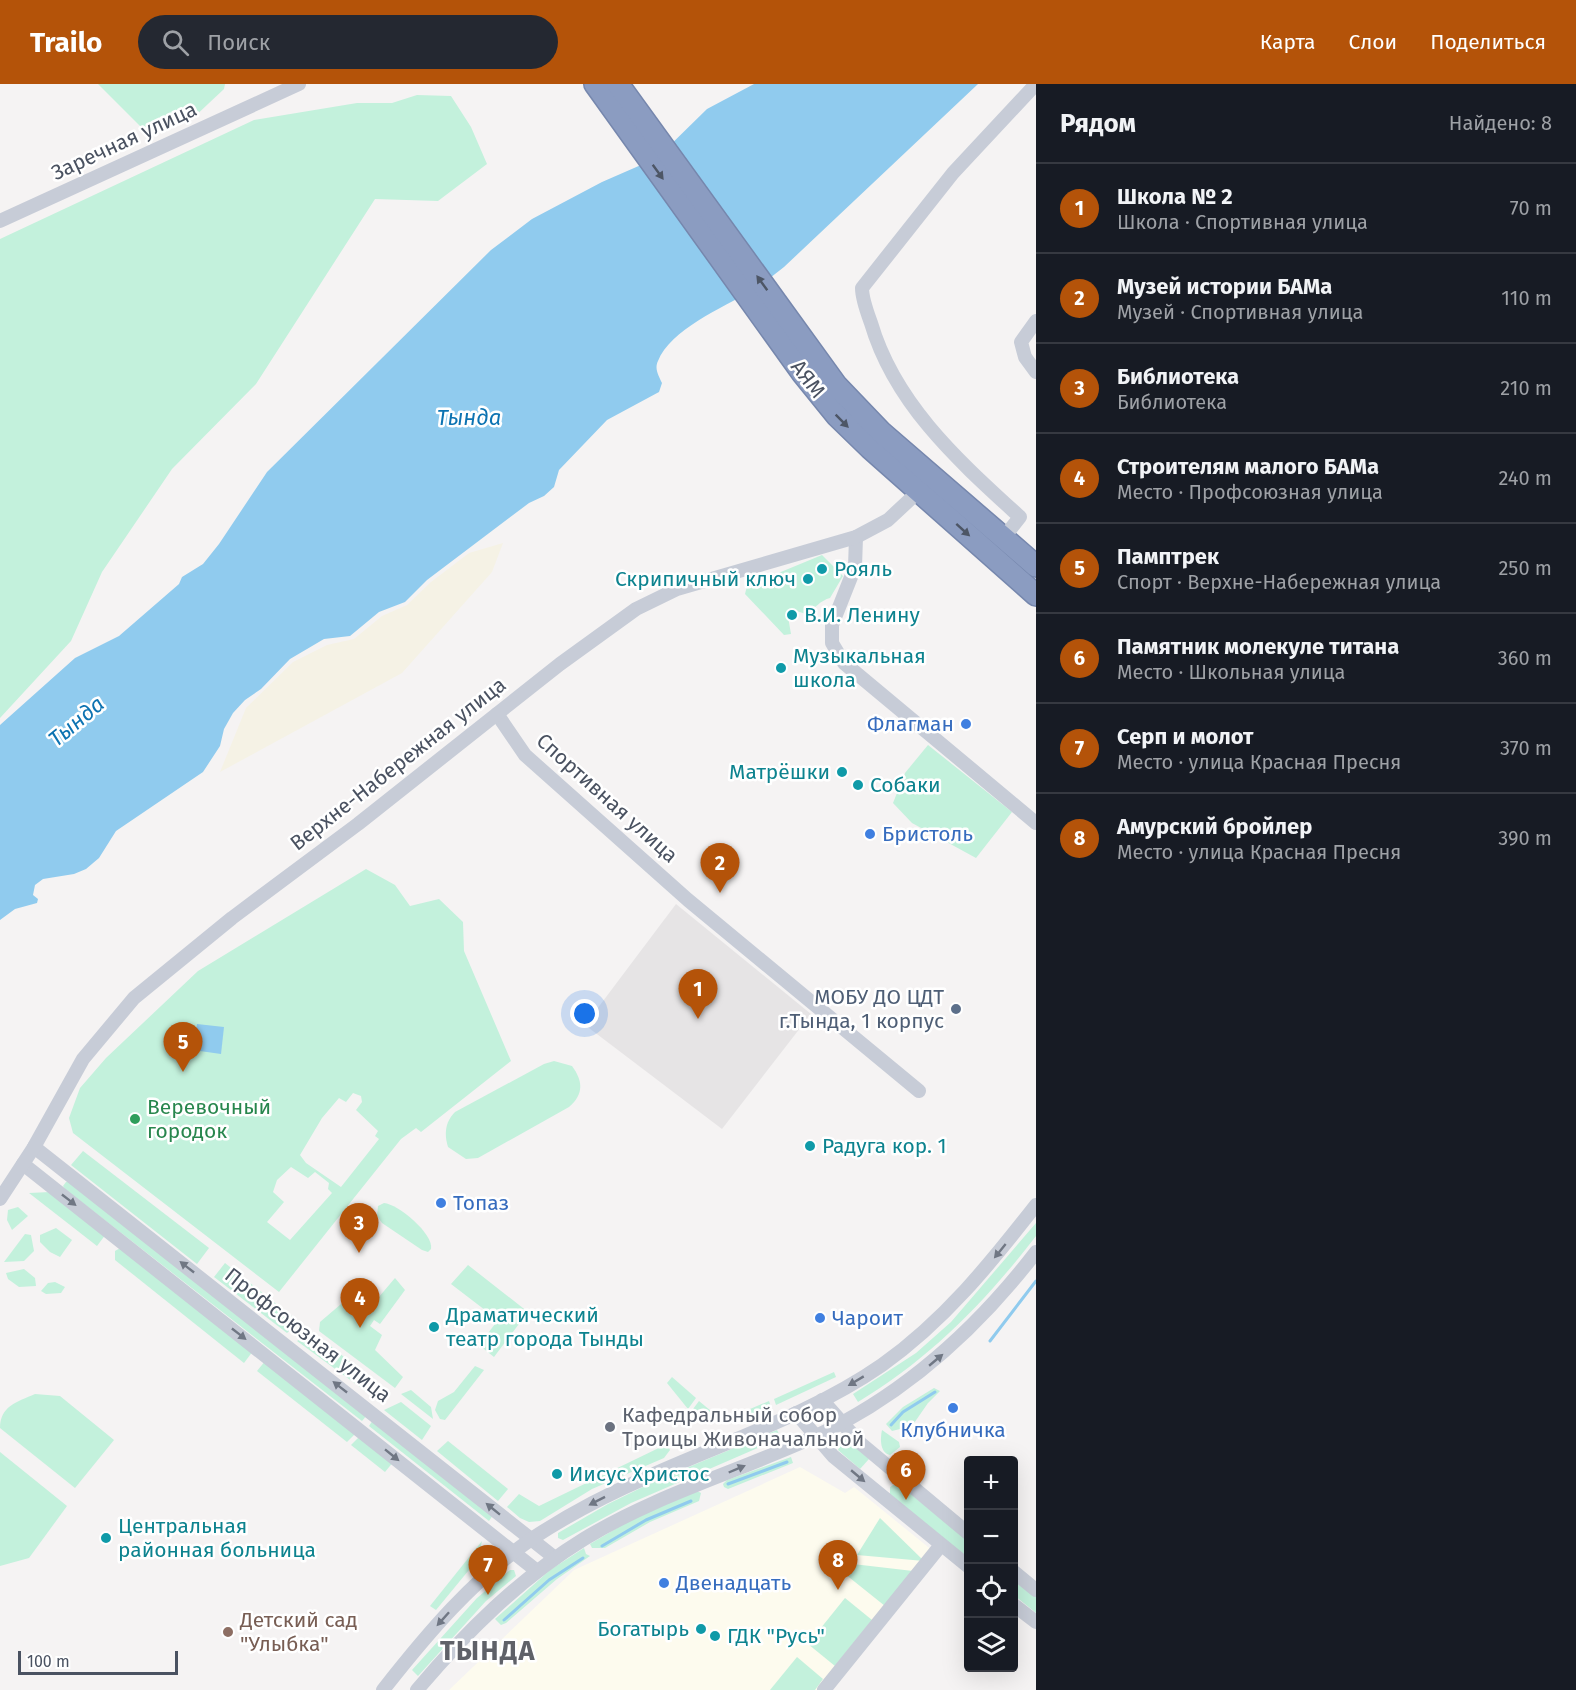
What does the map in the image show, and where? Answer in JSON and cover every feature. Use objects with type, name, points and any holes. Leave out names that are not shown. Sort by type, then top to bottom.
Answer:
[{"type":"highway","points":[[595,84],[632,119]]},
{"type":"highway","points":[[618,84],[632,119]]},
{"type":"highway","name":"АЯМ","points":[[632,119],[788,336],[837,416],[1036,595]]},
{"type":"highway","name":"АЯМ","points":[[788,336],[853,404],[1036,566]]},
{"type":"street","name":"Заречная улица","points":[[0,221],[299,84]]},
{"type":"street","points":[[1004,537],[1020,518],[941,443],[898,385],[876,340],[862,288],[953,173],[1036,84]]},
{"type":"street","points":[[1036,321],[1020,342],[1025,357],[1036,372]]},
{"type":"street","name":"Верхне-Набережная улица","points":[[0,1199],[34,1147],[83,1059],[134,998],[232,918],[357,825],[496,714],[626,616],[656,598],[677,589],[856,537],[888,520],[919,491]]},
{"type":"street","points":[[856,537],[855,567],[832,625],[832,643],[844,663],[1036,823]]},
{"type":"street","name":"Спортивная улица","points":[[496,714],[525,755],[651,868],[919,1091]]},
{"type":"street","name":"Профсоюзная улица","points":[[34,1147],[555,1558]]},
{"type":"street","name":"Профсоюзная улица","points":[[23,1164],[537,1571]]},
{"type":"street","points":[[51,1186],[64,1170]]},
{"type":"street","points":[[383,1690],[461,1598],[532,1539],[591,1504],[646,1477],[796,1413],[880,1367],[937,1322],[972,1285],[1036,1205]]},
{"type":"street","points":[[417,1690],[481,1618],[555,1558],[615,1522],[815,1436],[910,1381],[952,1346],[986,1312],[1036,1252]]},
{"type":"street","points":[[822,1400],[841,1422],[892,1471],[964,1530]]},
{"type":"street","points":[[796,1413],[815,1436],[876,1492],[965,1564]]},
{"type":"street","points":[[876,1492],[892,1471]]},
{"type":"street","points":[[501,1542],[514,1526]]},
{"type":"street","points":[[825,1690],[941,1545]]},
{"type":"street","points":[[1018,1575],[1036,1590]]},
{"type":"street","points":[[1018,1608],[1036,1622]]},
{"type":"shaded area","points":[[676,904],[811,1014],[722,1129],[585,1025]]},
{"type":"shaded area","points":[[800,1467],[845,1493],[854,1487],[933,1551],[821,1690],[449,1690],[574,1570]]},
{"type":"green space","points":[[98,84],[225,84],[224,89],[192,119],[149,135]]},
{"type":"green space","points":[[417,95],[451,96],[471,127],[487,164],[438,201],[375,199],[256,384],[172,469],[102,572],[71,641],[0,718],[0,239],[254,120],[357,103],[392,103]]},
{"type":"green space","points":[[822,555],[843,576],[830,598],[806,614],[790,609],[787,611],[791,634],[784,635],[745,594],[747,586]]},
{"type":"green space","points":[[928,745],[1012,812],[976,858],[912,823],[893,803],[905,773]]},
{"type":"green space","points":[[366,869],[395,885],[410,906],[439,899],[463,922],[464,951],[511,1061],[421,1132],[416,1128],[401,1139],[279,1292],[73,1133],[69,1118],[80,1088],[106,1058],[198,971]],"holes":[[[353,1093],[361,1096],[362,1102],[356,1110],[378,1131],[375,1136],[379,1139],[341,1187],[306,1163],[300,1155],[322,1118],[339,1098],[346,1102]],[[291,1167],[308,1178],[315,1172],[329,1183],[328,1189],[332,1193],[290,1240],[267,1222],[284,1202],[273,1192],[277,1180]]]},
{"type":"green space","points":[[554,1061],[572,1066],[580,1082],[577,1097],[569,1107],[478,1158],[466,1159],[448,1147],[446,1128],[455,1112],[544,1064]]},
{"type":"green space","points":[[83,1151],[209,1248],[197,1264],[71,1165]]},
{"type":"green space","points":[[69,1182],[367,1415],[362,1421],[65,1189],[63,1186]]},
{"type":"green space","points":[[50,1192],[106,1234],[97,1246],[29,1193]]},
{"type":"green space","points":[[384,1203],[398,1208],[421,1228],[430,1243],[431,1249],[428,1252],[382,1223],[377,1216],[378,1206]]},
{"type":"green space","points":[[18,1207],[28,1216],[12,1230],[7,1220],[8,1210]]},
{"type":"green space","points":[[1036,1223],[1036,1236],[977,1306],[933,1348],[885,1385],[858,1402],[853,1394],[916,1353],[951,1322]]},
{"type":"green space","points":[[56,1228],[72,1240],[60,1257],[50,1252],[40,1242],[40,1235]]},
{"type":"green space","points":[[25,1234],[31,1235],[34,1251],[24,1261],[4,1262]]},
{"type":"green space","points":[[122,1247],[253,1351],[244,1363],[115,1260],[115,1251]]},
{"type":"green space","points":[[225,1263],[299,1322],[287,1333],[214,1277]]},
{"type":"green space","points":[[468,1265],[528,1312],[494,1357],[479,1345],[498,1320],[451,1284]]},
{"type":"green space","points":[[24,1269],[35,1278],[36,1286],[19,1287],[8,1279],[6,1273]]},
{"type":"green space","points":[[395,1278],[405,1290],[380,1324],[374,1320],[370,1326],[382,1335],[375,1350],[403,1377],[395,1388],[319,1331],[320,1322],[354,1293],[373,1304]]},
{"type":"green space","points":[[55,1282],[65,1287],[61,1293],[46,1294],[41,1291],[48,1283]]},
{"type":"green space","points":[[313,1332],[385,1390],[379,1401],[297,1341]]},
{"type":"green space","points":[[266,1360],[357,1432],[347,1442],[257,1371]]},
{"type":"green space","points":[[475,1366],[484,1370],[445,1420],[440,1419],[435,1410],[438,1401],[454,1392]]},
{"type":"green space","points":[[834,1372],[836,1377],[776,1405],[774,1399]]},
{"type":"green space","points":[[672,1377],[696,1398],[688,1409],[667,1383]]},
{"type":"green space","points":[[934,1388],[940,1391],[928,1403],[912,1426],[892,1431],[886,1424],[903,1407]]},
{"type":"green space","points":[[411,1390],[431,1407],[433,1419],[401,1394]]},
{"type":"green space","points":[[35,1394],[60,1396],[114,1440],[75,1488],[0,1428],[6,1410],[16,1402]]},
{"type":"green space","points":[[699,1401],[711,1411],[694,1419],[690,1413]]},
{"type":"green space","points":[[769,1401],[771,1407],[746,1417],[743,1412]]},
{"type":"green space","points":[[401,1402],[431,1426],[422,1440],[384,1410]]},
{"type":"green space","points":[[373,1420],[493,1515],[489,1521],[369,1426]]},
{"type":"green space","points":[[777,1430],[781,1438],[631,1503],[563,1540],[558,1538],[558,1533],[608,1504],[653,1482]]},
{"type":"green space","points":[[882,1430],[899,1442],[900,1447],[890,1455],[883,1449]]},
{"type":"green space","points":[[361,1435],[394,1461],[385,1472],[351,1445]]},
{"type":"green space","points":[[848,1440],[869,1459],[860,1469],[838,1450],[842,1441]]},
{"type":"green space","points":[[448,1441],[508,1489],[498,1501],[437,1451]]},
{"type":"green space","points":[[667,1444],[670,1450],[664,1458],[592,1489],[540,1521],[529,1522],[507,1507],[519,1494],[539,1506]]},
{"type":"green space","points":[[0,1452],[67,1506],[29,1558],[0,1566]]},
{"type":"green space","points":[[791,1457],[793,1463],[728,1489],[724,1487],[723,1484],[727,1480]]},
{"type":"green space","points":[[895,1484],[901,1486],[964,1538],[964,1556],[890,1494],[890,1487]]},
{"type":"green space","points":[[697,1491],[701,1493],[699,1501],[650,1522],[605,1548],[592,1548],[590,1544],[634,1518]]},
{"type":"green space","points":[[880,1518],[924,1561],[857,1555]]},
{"type":"green space","points":[[482,1541],[478,1559],[436,1610],[430,1606]]},
{"type":"green space","points":[[584,1548],[586,1554],[590,1556],[557,1579],[506,1623],[501,1625],[495,1619],[550,1570]]},
{"type":"green space","points":[[853,1564],[913,1571],[885,1606],[845,1574]]},
{"type":"green space","points":[[510,1570],[514,1570],[516,1576],[486,1601],[418,1676],[412,1670],[477,1598]]},
{"type":"green space","points":[[1018,1581],[1036,1597],[1036,1613],[1018,1598]]},
{"type":"green space","points":[[845,1598],[872,1620],[835,1666],[808,1644]]},
{"type":"green space","points":[[797,1657],[823,1679],[815,1690],[770,1690]]},
{"type":"sand","points":[[503,543],[492,572],[402,673],[220,772],[246,708],[293,662],[327,645],[354,639],[382,616],[407,605],[431,582],[469,553]]},
{"type":"water","name":"Тында","points":[[754,84],[978,84],[784,267],[759,287],[698,320],[674,339],[664,350],[657,364],[657,372],[662,383],[659,392],[607,420],[559,470],[554,487],[544,496],[529,503],[427,580],[405,602],[379,612],[350,636],[324,639],[290,659],[261,689],[245,700],[233,713],[224,729],[220,746],[203,772],[116,831],[99,858],[86,869],[74,874],[43,879],[35,885],[33,895],[38,899],[37,903],[15,909],[0,920],[0,725],[75,658],[119,636],[179,584],[182,577],[203,564],[267,472],[491,250],[532,219],[602,182],[657,158],[707,109]]},
{"type":"water","points":[[197,1024],[224,1027],[221,1054],[193,1050]]},
{"type":"waterway","points":[[990,1341],[1036,1281]]},
{"type":"waterway","points":[[891,1425],[903,1412],[935,1392]]},
{"type":"waterway","points":[[728,1484],[787,1462]]},
{"type":"waterway","points":[[602,1546],[646,1520],[691,1501]]},
{"type":"waterway","points":[[504,1620],[549,1580],[583,1558]]},
{"type":"place","name":"Рояль","points":[[822,569]]},
{"type":"place","name":"Скрипичный ключ","points":[[808,579]]},
{"type":"place","name":"В.И. Ленину","points":[[792,615]]},
{"type":"place","name":"Музыкальная школа","points":[[781,668]]},
{"type":"place","name":"Флагман","points":[[966,724]]},
{"type":"place","name":"Матрёшки","points":[[842,772]]},
{"type":"place","name":"Собаки","points":[[858,785]]},
{"type":"place","name":"Бристоль","points":[[870,834]]},
{"type":"place","name":"Музей истории БАМа","points":[[720,893]]},
{"type":"place","name":"МОБУ ДО ЦДТ г.Тында, 1 корпус","points":[[956,1009]]},
{"type":"place","name":"Школа № 2","points":[[698,1019]]},
{"type":"place","name":"Памптрек","points":[[183,1072]]},
{"type":"place","name":"Веревочный городок","points":[[135,1119]]},
{"type":"place","name":"Радуга кор. 1","points":[[810,1146]]},
{"type":"place","name":"Топаз","points":[[441,1203]]},
{"type":"place","name":"Библиотека","points":[[359,1253]]},
{"type":"place","name":"Чароит","points":[[820,1318]]},
{"type":"place","name":"Драматический театр города Тынды","points":[[434,1327]]},
{"type":"place","name":"Строителям малого БАМа","points":[[360,1328]]},
{"type":"place","name":"Клубничка","points":[[953,1408]]},
{"type":"place","name":"Кафедральный собор Троицы Живоначальной","points":[[610,1427]]},
{"type":"place","name":"Иисус Христос","points":[[557,1474]]},
{"type":"place","name":"Памятник молекуле титана","points":[[906,1500]]},
{"type":"place","name":"Центральная районная больница","points":[[106,1538]]},
{"type":"place","name":"Двенадцать","points":[[664,1583]]},
{"type":"place","name":"Амурский бройлер","points":[[838,1590]]},
{"type":"place","name":"Серп и молот","points":[[488,1595]]},
{"type":"place","name":"Богатырь","points":[[701,1629]]},
{"type":"place","name":"Детский сад \"Улыбка\"","points":[[228,1632]]},
{"type":"place","name":"ГДК \"Русь\"","points":[[715,1636]]},
{"type":"district","name":"ТЫНДА","points":[[488,1651]]}]
